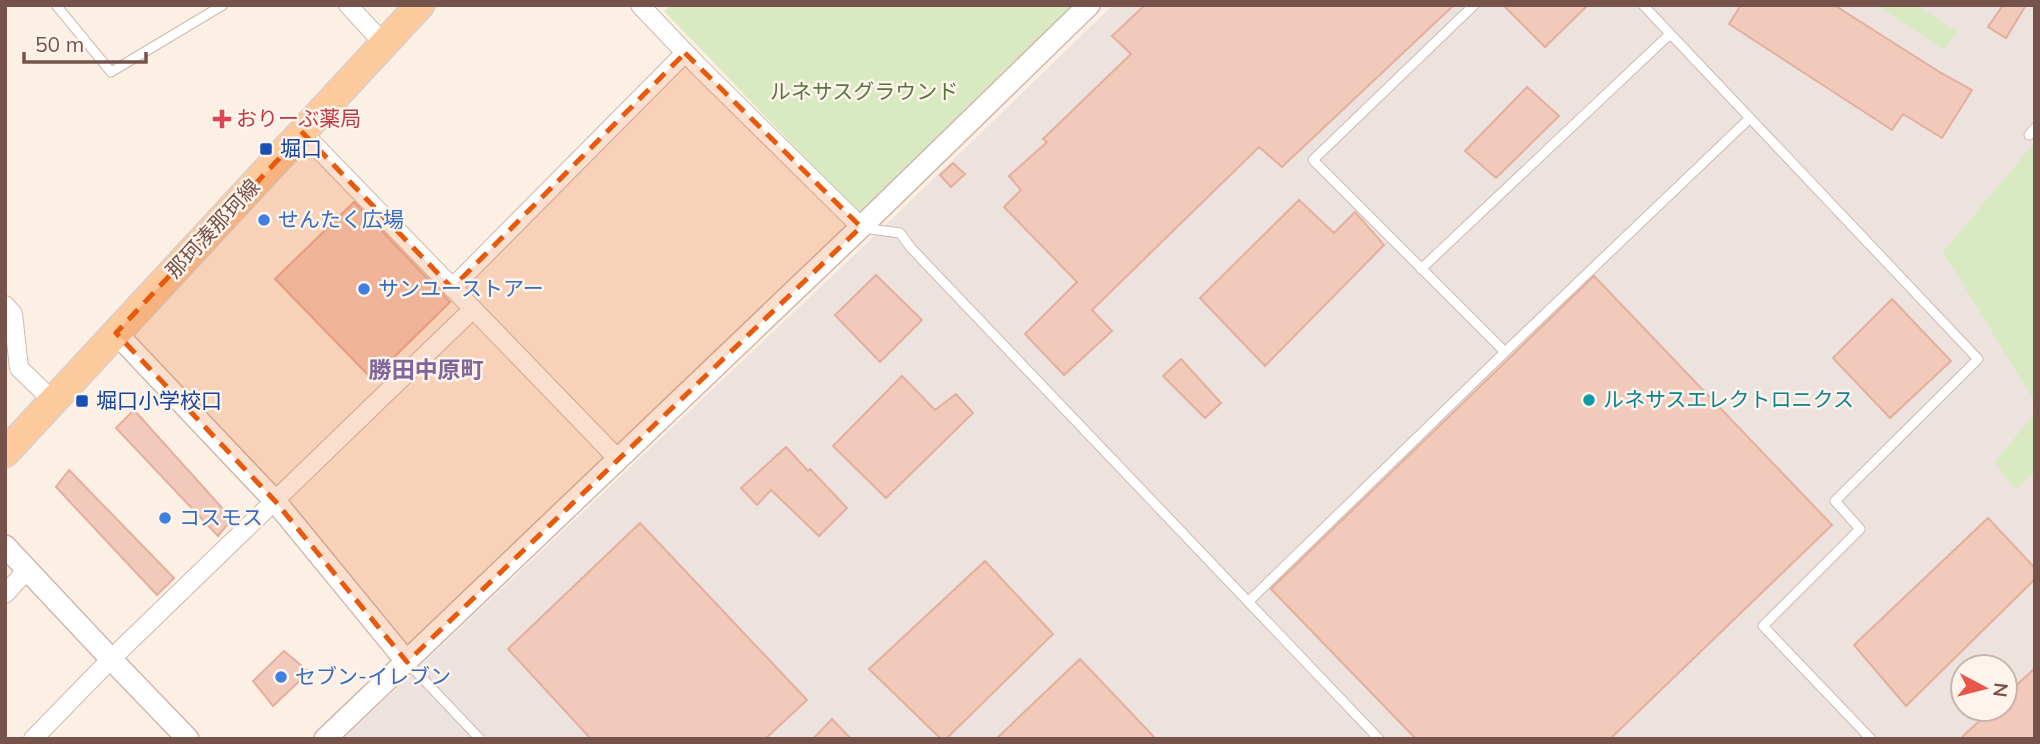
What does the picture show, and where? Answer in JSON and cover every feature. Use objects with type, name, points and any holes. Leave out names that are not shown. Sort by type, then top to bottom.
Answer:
[{"type":"main road","name":"那珂湊那珂線","points":[[5,453],[420,5]]},
{"type":"street","points":[[348,5],[384,44]]},
{"type":"street","points":[[640,5],[861,227]]},
{"type":"street","points":[[325,739],[861,227],[1089,5]]},
{"type":"street","points":[[452,288],[685,53]]},
{"type":"street","points":[[303,133],[618,459]]},
{"type":"street","points":[[5,305],[13,314],[19,368],[53,401]]},
{"type":"street","points":[[33,739],[111,659],[473,309]]},
{"type":"street","points":[[116,333],[275,501],[407,662]]},
{"type":"street","points":[[5,546],[188,739]]},
{"type":"street","points":[[5,594],[27,570]]},
{"type":"lane","points":[[56,5],[111,72],[223,5]]},
{"type":"lane","points":[[1474,5],[1313,160],[1505,352]]},
{"type":"lane","points":[[1643,5],[1978,359],[1835,501],[1860,529],[1763,626],[1871,739]]},
{"type":"lane","points":[[1420,269],[1670,34]]},
{"type":"lane","points":[[1249,601],[1750,118]]},
{"type":"lane","points":[[861,227],[900,233],[911,248],[1379,739]]},
{"type":"lane","points":[[407,662],[480,739]]},
{"type":"highlighted area","points":[[685,53],[861,227],[407,662],[275,501],[116,333],[303,133],[452,288]]},
{"type":"shaded area","points":[[1113,5],[2035,5],[2035,739],[343,739],[869,241]]},
{"type":"green space","name":"ルネサスグラウンド","points":[[671,5],[1078,5],[861,216],[664,11]]},
{"type":"green space","points":[[1876,5],[1916,5],[1956,31],[1944,50]]},
{"type":"green space","points":[[2035,142],[2035,402],[1943,252]]},
{"type":"green space","points":[[2035,412],[2035,472],[2015,490],[1995,462]]},
{"type":"building","points":[[1145,5],[1454,5],[1282,167],[1259,147],[1092,310],[1112,331],[1064,375],[1025,334],[1077,282],[1004,207],[1021,190],[1009,176],[1047,142],[1043,139],[1131,54],[1112,36]]},
{"type":"building","points":[[1503,5],[1588,5],[1545,47]]},
{"type":"building","points":[[1741,5],[1834,5],[1972,90],[1942,138],[1903,114],[1892,130],[1729,24]]},
{"type":"building","points":[[2003,5],[2026,5],[2006,38],[1988,27]]},
{"type":"building","points":[[1527,87],[1559,116],[1496,178],[1465,151]]},
{"type":"building","points":[[953,163],[965,174],[951,187],[940,175]]},
{"type":"building","points":[[1299,200],[1334,233],[1355,212],[1384,245],[1265,366],[1200,298]]},
{"type":"building","name":"サンユーストアー","points":[[354,202],[450,302],[372,379],[275,279]]},
{"type":"building","points":[[876,275],[922,320],[880,362],[835,315]]},
{"type":"building","name":"ルネサスエレクトロニクス","points":[[1594,276],[1832,525],[1610,739],[1416,739],[1271,589]]},
{"type":"building","points":[[1892,299],[1951,361],[1890,418],[1833,358]]},
{"type":"building","points":[[1181,359],[1221,403],[1205,418],[1163,376]]},
{"type":"building","points":[[902,376],[935,410],[956,394],[973,413],[886,498],[833,446]]},
{"type":"building","points":[[134,410],[232,519],[218,536],[116,428]]},
{"type":"building","points":[[786,447],[847,508],[819,536],[771,490],[757,505],[741,488]]},
{"type":"building","points":[[69,470],[174,578],[157,595],[56,487]]},
{"type":"building","points":[[1988,518],[2035,568],[2035,579],[1960,653],[1949,653],[1949,664],[1906,706],[1854,645]]},
{"type":"building","points":[[640,523],[807,700],[765,739],[591,739],[508,649]]},
{"type":"building","points":[[985,561],[1053,634],[946,739],[941,739],[869,669]]},
{"type":"building","name":"セブン-イレブン","points":[[284,651],[309,672],[273,706],[253,681]]},
{"type":"building","points":[[1080,659],[1156,739],[996,739]]},
{"type":"building","points":[[2035,668],[2035,739],[1960,739],[1977,723],[2019,723],[2019,683]]},
{"type":"building","points":[[832,719],[851,739],[813,739]]},
{"type":"place","name":"おりーぶ薬局","points":[[222,119]]},
{"type":"place","name":"堀口","points":[[266,149]]},
{"type":"place","name":"せんたく広場","points":[[264,220]]},
{"type":"place","name":"サンユーストアー","points":[[364,289]]},
{"type":"place","name":"ルネサスエレクトロニクス","points":[[1589,400]]},
{"type":"place","name":"堀口小学校口","points":[[82,401]]},
{"type":"place","name":"コスモス","points":[[165,518]]},
{"type":"place","name":"セブン-イレブン","points":[[281,677]]},
{"type":"district","name":"勝田中原町","points":[[426,370]]}]
